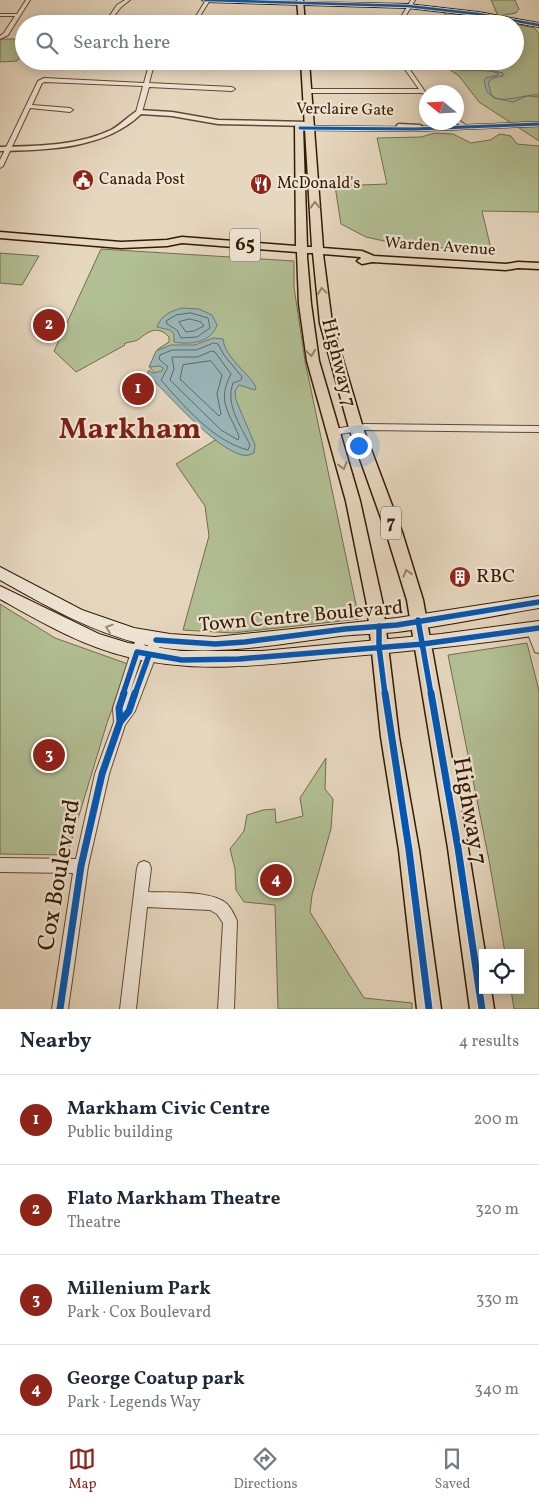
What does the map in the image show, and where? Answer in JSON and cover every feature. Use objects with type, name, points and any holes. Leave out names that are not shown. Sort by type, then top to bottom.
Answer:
[{"type":"main road","points":[[206,0],[408,6],[478,15]]},
{"type":"main road","points":[[524,22],[539,25]]},
{"type":"main road","name":"Highway 7","points":[[306,70],[307,91],[304,126],[302,253],[305,304],[313,361],[353,500],[378,626],[390,737],[409,850],[429,1009]]},
{"type":"main road","name":"Highway 7","points":[[298,111],[313,160],[319,255],[326,323],[356,428],[394,532],[415,600],[458,848],[482,1009]]},
{"type":"main road","points":[[465,127],[539,124]]},
{"type":"main road","name":"Verclaire Gate","points":[[304,126],[399,126]]},
{"type":"main road","name":"Verclaire Gate","points":[[304,126],[419,127]]},
{"type":"main road","name":"Warden Avenue","points":[[0,228],[173,243],[180,248],[302,253],[360,261],[372,259],[506,268],[539,274]]},
{"type":"main road","name":"Warden Avenue","points":[[0,235],[121,245],[136,241]]},
{"type":"main road","name":"Warden Avenue","points":[[506,268],[518,265],[539,266]]},
{"type":"main road","name":"Town Centre Boulevard","points":[[0,573],[78,616],[182,660],[238,659],[423,644],[535,628]]},
{"type":"main road","name":"Town Centre Boulevard","points":[[0,592],[97,641],[146,646],[215,644],[378,626],[539,602]]},
{"type":"street","points":[[0,15],[18,15],[28,0]]},
{"type":"street","points":[[120,6],[121,0]]},
{"type":"street","points":[[113,15],[128,0]]},
{"type":"street","points":[[198,15],[206,0]]},
{"type":"street","points":[[404,15],[413,0]]},
{"type":"street","points":[[0,38],[6,34],[15,20]]},
{"type":"street","points":[[4,149],[61,145],[95,137],[122,126],[139,112],[151,70]]},
{"type":"street","points":[[407,70],[419,86]]},
{"type":"street","points":[[0,166],[4,149],[40,82],[46,80],[232,89]]},
{"type":"street","points":[[307,91],[419,93]]},
{"type":"street","points":[[28,106],[70,110]]},
{"type":"street","name":"Verclaire Gate","points":[[139,112],[172,114],[218,122],[304,126]]},
{"type":"street","name":"Verclaire Gate","points":[[399,126],[419,127]]},
{"type":"street","points":[[334,432],[356,428],[539,429]]},
{"type":"street","points":[[535,628],[539,648]]},
{"type":"street","name":"Cox Boulevard","points":[[60,1009],[81,866],[102,774],[120,722],[129,711],[146,646]]},
{"type":"street","points":[[0,865],[81,866]]},
{"type":"street","points":[[128,1009],[144,868]]},
{"type":"street","points":[[141,899],[211,903],[222,909],[230,921],[226,1009]]},
{"type":"green space","points":[[491,0],[515,0],[519,9],[516,13],[498,15]]},
{"type":"green space","points":[[446,12],[462,15],[444,15]]},
{"type":"green space","points":[[524,26],[534,28],[539,33],[539,141],[479,102],[459,76],[450,70],[524,70]]},
{"type":"green space","points":[[2,39],[15,39],[15,61],[0,62],[0,43]]},
{"type":"green space","points":[[435,133],[453,134],[471,143],[490,140],[500,134],[511,136],[517,144],[539,146],[539,212],[482,211],[492,253],[393,243],[366,237],[341,224],[335,186],[387,184],[377,138],[421,137]]},
{"type":"green space","points":[[101,249],[294,261],[294,287],[305,361],[359,619],[233,633],[183,630],[209,536],[205,506],[176,464],[222,436],[150,368],[158,349],[169,342],[169,337],[165,333],[154,330],[138,340],[124,344],[76,372],[54,351]]},
{"type":"green space","points":[[0,253],[39,256],[22,285],[0,283]]},
{"type":"green space","points":[[0,604],[55,638],[128,664],[107,723],[67,855],[0,854]]},
{"type":"green space","points":[[527,643],[539,691],[539,1009],[514,1009],[512,994],[524,994],[524,949],[504,949],[489,860],[448,655]]},
{"type":"green space","points":[[326,758],[325,789],[333,799],[331,829],[312,895],[310,912],[364,998],[412,1003],[412,1009],[278,1009],[275,905],[244,902],[236,890],[235,869],[230,849],[244,831],[247,815],[263,810],[275,809],[276,823],[303,816],[300,798]]},
{"type":"water","points":[[457,70],[490,70],[503,73],[503,76],[493,78],[488,82],[491,94],[500,99],[527,96],[513,102],[494,98],[487,92],[484,81],[486,78],[498,75],[498,73]]},
{"type":"water","points":[[182,308],[199,309],[212,315],[217,325],[210,336],[193,343],[174,342],[174,334],[170,330],[157,327],[161,319],[167,314]]},
{"type":"water","points":[[213,338],[223,339],[232,358],[256,387],[255,390],[239,385],[235,391],[236,400],[255,445],[254,453],[242,455],[218,442],[192,420],[147,374],[149,370],[153,373],[162,371],[163,368],[160,366],[149,367],[156,351],[171,345],[195,345]]},
{"type":"cycle path","points":[[205,0],[408,6],[484,15]]},
{"type":"cycle path","points":[[524,22],[539,25]]},
{"type":"cycle path","points":[[300,128],[415,129],[539,124]]},
{"type":"cycle path","points":[[156,640],[215,644],[245,642],[345,629],[397,625],[539,602]]},
{"type":"cycle path","points":[[418,620],[458,848],[482,1009]]},
{"type":"cycle path","points":[[379,626],[379,647],[390,737],[409,850],[429,1009]]},
{"type":"cycle path","points":[[120,722],[119,708],[137,652],[182,660],[239,659],[423,644],[539,628]]},
{"type":"cycle path","points":[[60,1009],[81,866],[102,774],[120,722],[129,711],[149,655]]},
{"type":"place","name":"Canada Post","points":[[83,180]]},
{"type":"place","name":"McDonald's","points":[[261,184]]},
{"type":"place","name":"Flato Markham Theatre","points":[[49,325]]},
{"type":"place","name":"Markham Civic Centre","points":[[138,389]]},
{"type":"place","name":"RBC","points":[[460,577]]},
{"type":"place","name":"Millenium Park","points":[[49,755]]},
{"type":"place","name":"George Coatup park","points":[[276,880]]},
{"type":"district","name":"Markham","points":[[130,430]]}]
